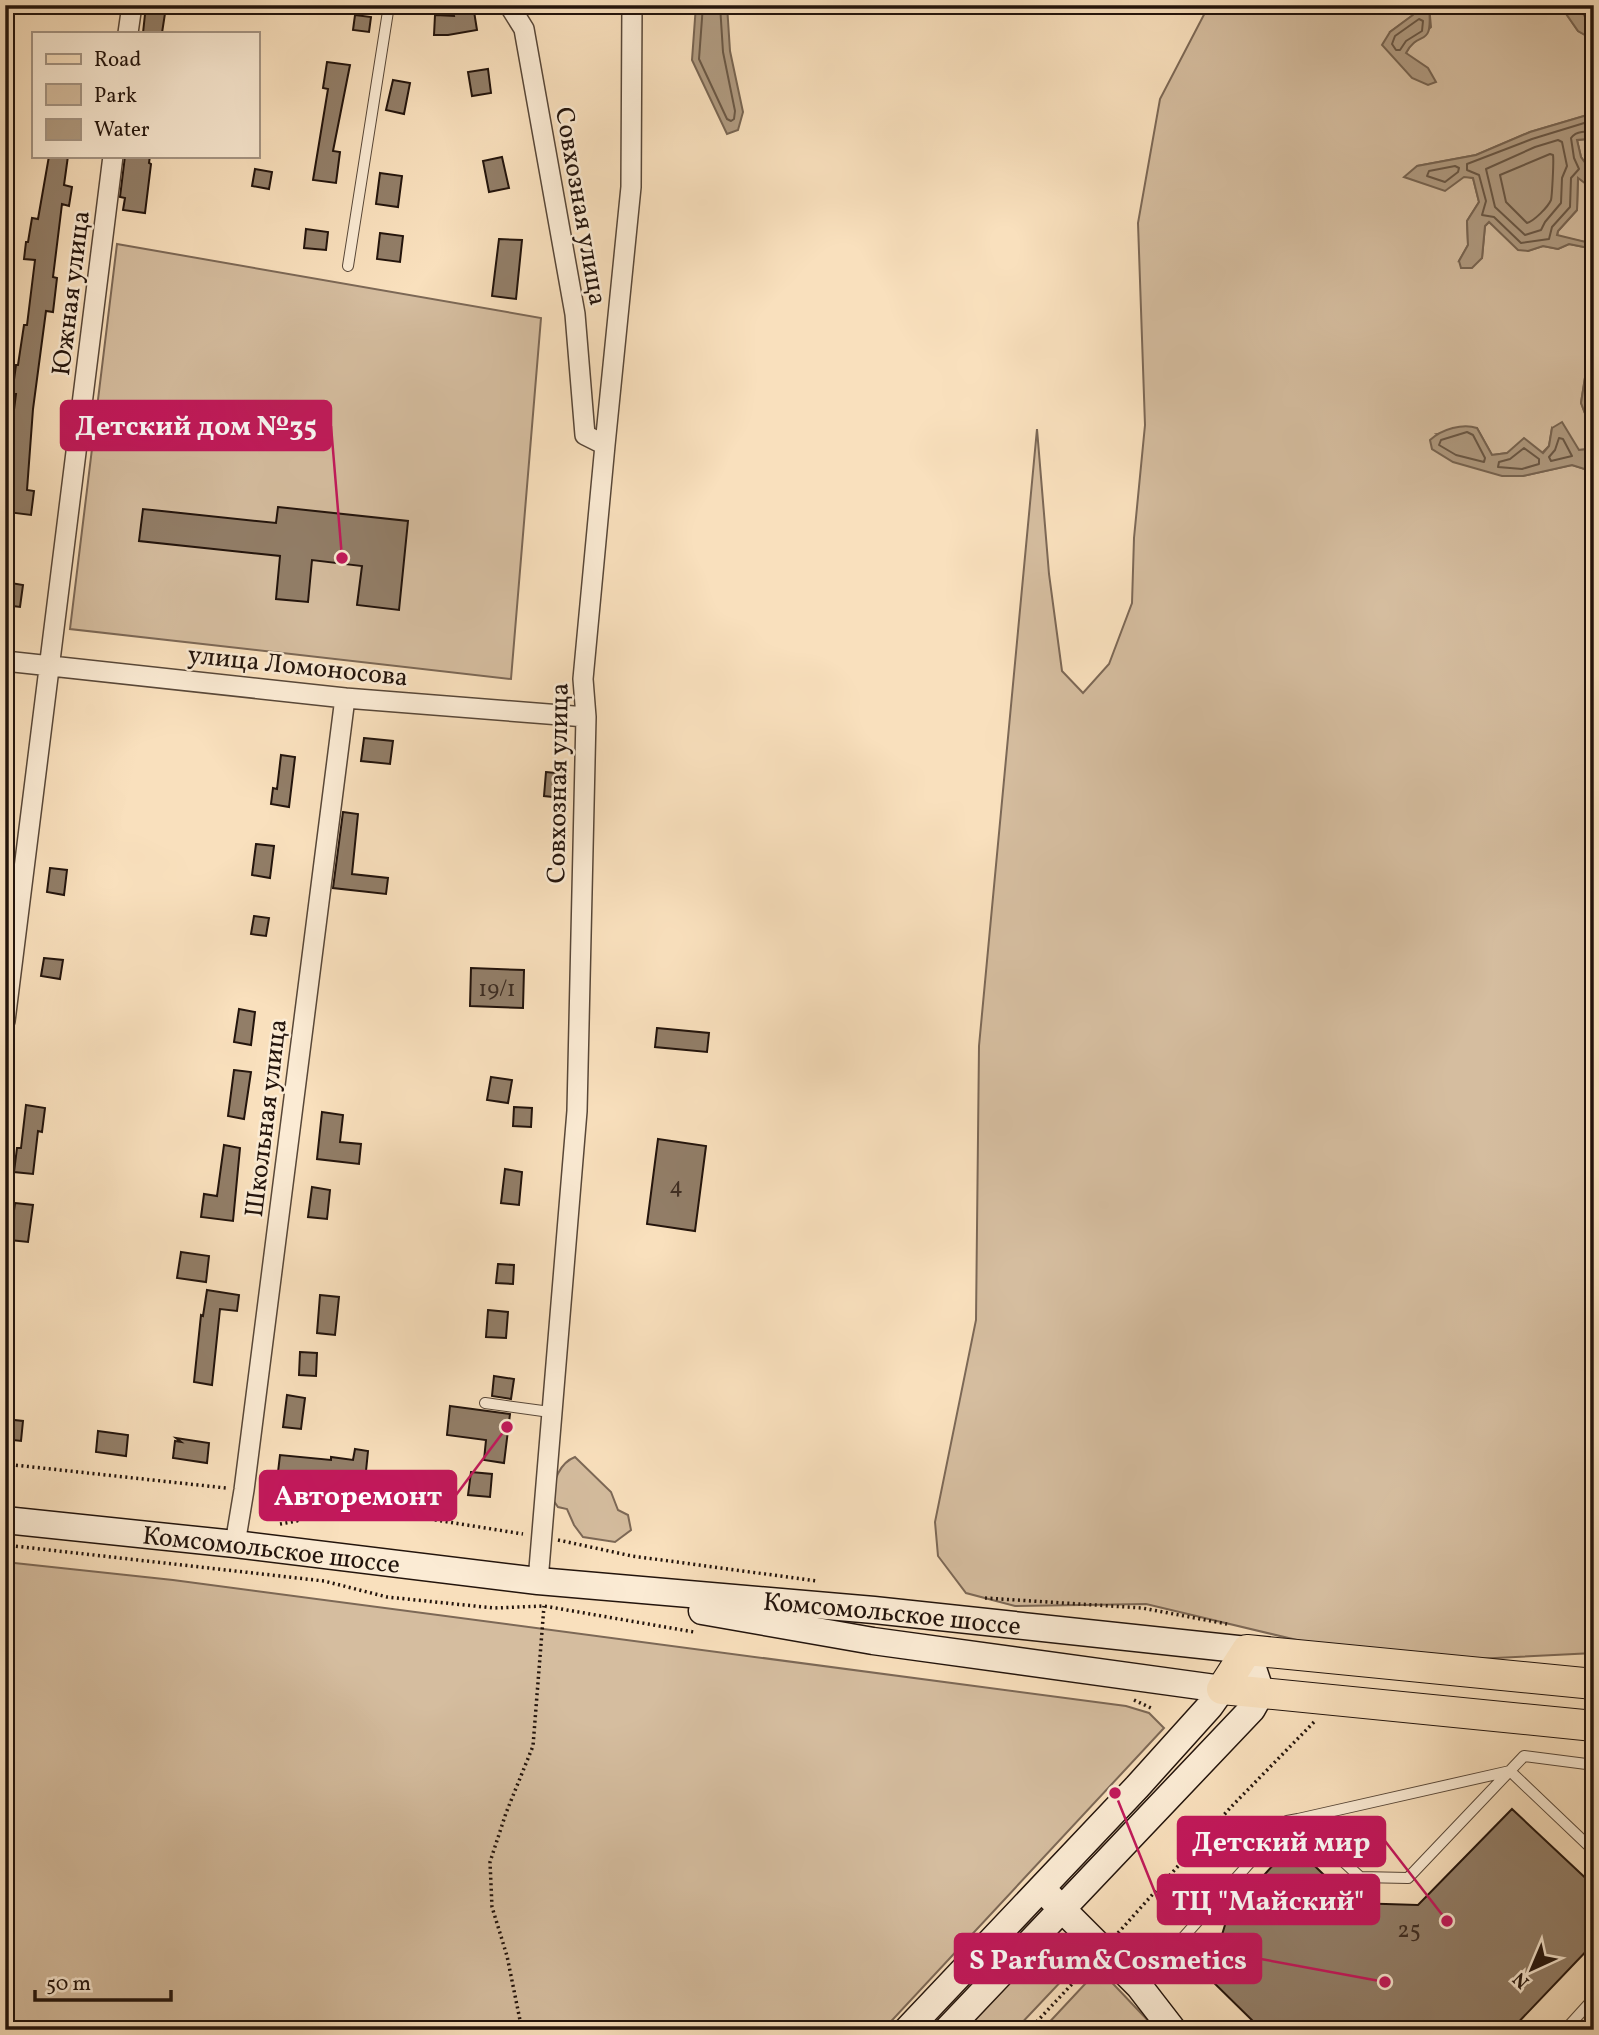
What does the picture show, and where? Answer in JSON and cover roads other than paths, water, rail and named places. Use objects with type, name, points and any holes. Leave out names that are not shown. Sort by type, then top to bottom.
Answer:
[{"type":"main road","name":"Комсомольское шоссе","points":[[5,1520],[235,1544],[541,1594],[1222,1689],[1594,1726]]},
{"type":"main road","name":"Комсомольское шоссе","points":[[541,1594],[874,1610],[1594,1684]]},
{"type":"main road","points":[[873,1641],[874,1610]]},
{"type":"main road","points":[[907,2030],[1138,1787],[1210,1706],[1247,1650]]},
{"type":"main road","points":[[947,2030],[1252,1709],[1261,1693],[1247,1650]]},
{"type":"main road","points":[[1041,1888],[1139,1986],[1173,2030]]},
{"type":"street","points":[[128,32],[132,5]]},
{"type":"street","name":"Совхозная улица","points":[[509,5],[524,29],[572,301],[584,435],[606,445],[583,679],[586,717],[577,1111],[550,1412],[541,1594]]},
{"type":"street","points":[[606,445],[631,187],[632,5]]},
{"type":"street","name":"Южная улица","points":[[5,1021],[113,158]]},
{"type":"street","name":"улица Ломоносова","points":[[5,661],[345,698],[586,717]]},
{"type":"street","name":"Школьная улица","points":[[235,1544],[345,698]]},
{"type":"lane","points":[[348,266],[389,5]]},
{"type":"lane","points":[[485,1403],[550,1412]]},
{"type":"lane","points":[[1298,1819],[1360,1877],[1408,1878],[1524,1756],[1594,1765]]},
{"type":"lane","points":[[1139,1986],[1287,1822],[1510,1772]]},
{"type":"lane","points":[[1510,1772],[1594,1851]]},
{"type":"lane","points":[[1565,2030],[1594,1998]]},
{"type":"water","points":[[696,5],[727,5],[730,51],[743,112],[738,130],[727,134],[692,60]]},
{"type":"water","points":[[1416,5],[1429,5],[1429,29],[1406,53],[1428,68],[1436,82],[1428,85],[1412,78],[1382,45],[1390,32],[1413,15]]},
{"type":"water","points":[[1560,5],[1578,5],[1588,22],[1594,25],[1594,40],[1578,31]]},
{"type":"water","points":[[1594,113],[1594,146],[1588,139],[1577,140],[1581,157],[1594,175],[1594,190],[1578,178],[1577,210],[1557,235],[1594,244],[1594,249],[1569,244],[1558,249],[1543,246],[1528,251],[1518,250],[1489,222],[1485,226],[1482,258],[1472,268],[1461,268],[1459,261],[1468,245],[1467,221],[1479,202],[1473,178],[1464,177],[1445,191],[1404,177],[1417,166],[1476,155],[1530,132]]},
{"type":"water","points":[[1594,357],[1594,437],[1581,403],[1587,365]]},
{"type":"water","points":[[1562,422],[1579,450],[1589,449],[1594,438],[1594,472],[1572,465],[1523,476],[1502,476],[1453,462],[1432,449],[1430,440],[1440,433],[1465,426],[1477,428],[1492,455],[1507,453],[1524,438],[1543,453],[1549,446],[1552,428]]},
{"type":"place","name":"Детский дом №35","points":[[342,558]]},
{"type":"place","name":"Авторемонт","points":[[507,1427]]},
{"type":"place","name":"ТЦ \"Майский\"","points":[[1115,1793]]},
{"type":"place","name":"Детский мир","points":[[1447,1921]]},
{"type":"place","name":"S Parfum&Cosmetics","points":[[1385,1982]]}]
